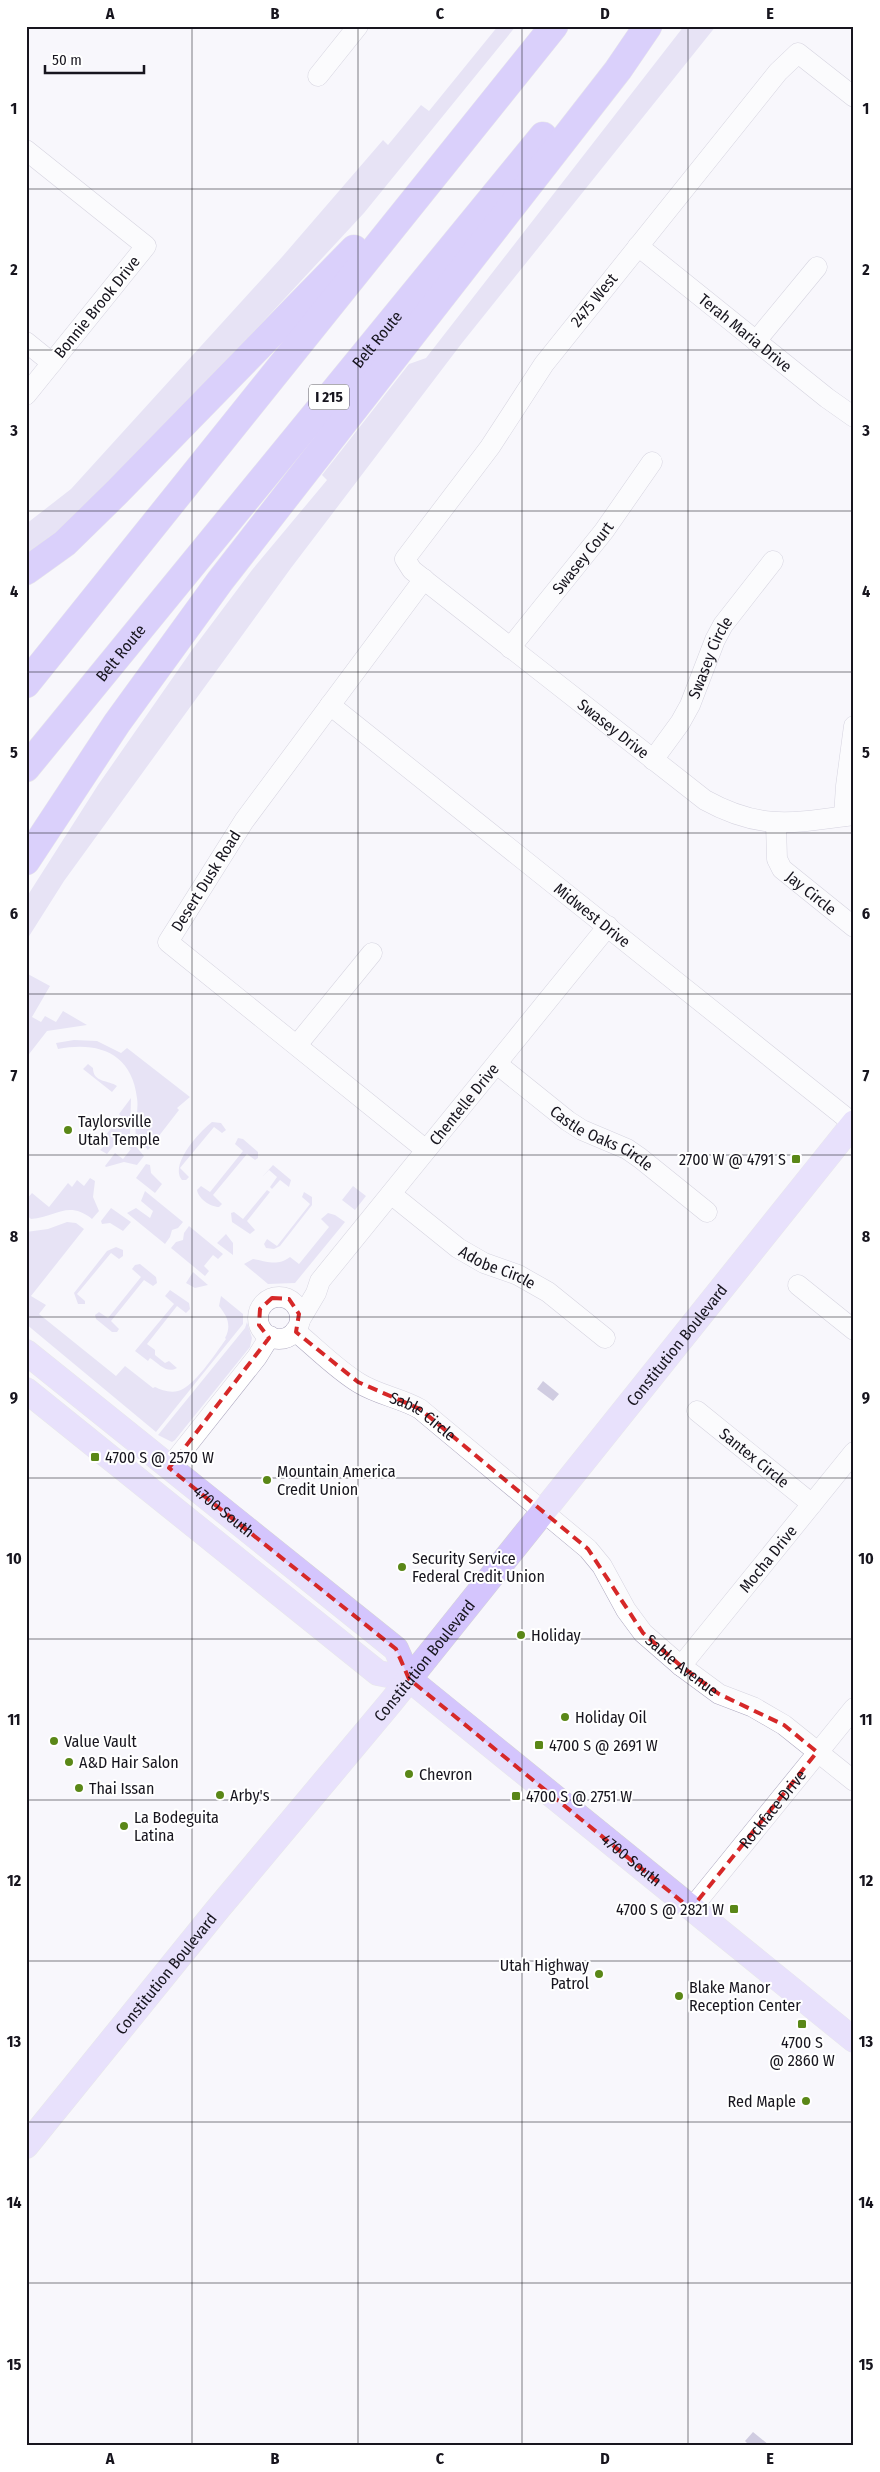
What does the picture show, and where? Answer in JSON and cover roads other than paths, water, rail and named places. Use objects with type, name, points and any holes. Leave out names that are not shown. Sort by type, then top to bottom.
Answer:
[{"type":"highway","points":[[26,684],[554,26]]},
{"type":"highway","name":"Belt Route","points":[[26,768],[632,26]]},
{"type":"highway","points":[[26,861],[100,748],[184,629],[618,70],[648,26]]},
{"type":"highway","points":[[26,571],[65,543],[117,492],[464,137]]},
{"type":"main road","name":"Constitution Boulevard","points":[[26,2146],[409,1679],[854,1124]]},
{"type":"main road","name":"4700 South","points":[[26,1352],[396,1649],[409,1679],[690,1909],[854,2040]]},
{"type":"main road","name":"4700 South","points":[[26,1390],[378,1673],[409,1679]]},
{"type":"street","points":[[318,76],[358,26]]},
{"type":"street","name":"2475 West","points":[[405,559],[490,447],[544,364],[778,72],[798,53],[854,97]]},
{"type":"street","name":"Bonnie Brook Drive","points":[[26,150],[146,246],[26,395]]},
{"type":"street","name":"Terah Maria Drive","points":[[638,246],[854,417]]},
{"type":"street","points":[[756,341],[817,266]]},
{"type":"street","points":[[26,342],[52,363]]},
{"type":"street","name":"Swasey Court","points":[[510,648],[604,531],[652,462]]},
{"type":"street","name":"Swasey Drive","points":[[405,559],[412,570],[705,800],[742,818],[776,824],[849,815]]},
{"type":"street","name":"Swasey Circle","points":[[653,760],[680,723],[690,705],[715,640],[723,625],[773,561]]},
{"type":"street","name":"Desert Dusk Road","points":[[424,579],[226,847],[168,942],[426,1150]]},
{"type":"street","name":"Midwest Drive","points":[[330,705],[854,1124]]},
{"type":"street","points":[[849,815],[846,786],[854,726]]},
{"type":"street","name":"Jay Circle","points":[[776,824],[777,859],[782,869],[854,927]]},
{"type":"street","name":"Chentelle Drive","points":[[297,1326],[316,1293],[320,1281],[608,926]]},
{"type":"street","points":[[297,1045],[372,953]]},
{"type":"street","name":"Castle Oaks Circle","points":[[496,1064],[575,1126],[627,1149],[640,1158],[707,1212]]},
{"type":"street","name":"Adobe Circle","points":[[391,1194],[458,1248],[484,1263],[518,1275],[548,1292],[605,1338]]},
{"type":"street","name":"Chentelle Drive","points":[[270,1336],[259,1325],[260,1309],[267,1301],[296,1295],[311,1284],[320,1281]]},
{"type":"street","points":[[798,1285],[854,1330]]},
{"type":"street","points":[[169,1468],[260,1353],[270,1336],[280,1339],[297,1326],[299,1314],[294,1303],[283,1297]]},
{"type":"street","name":"Sable Circle","points":[[297,1326],[358,1382],[372,1390],[404,1400],[420,1409],[544,1511]]},
{"type":"street","name":"Santex Circle","points":[[696,1411],[812,1504]]},
{"type":"street","name":"Mocha Drive","points":[[681,1666],[854,1452]]},
{"type":"street","name":"Sable Avenue","points":[[544,1511],[588,1549],[602,1566],[626,1610],[643,1633],[681,1666],[719,1694],[753,1707],[784,1725],[854,1782]]},
{"type":"street","name":"Rockface Drive","points":[[690,1909],[854,1708]]},
{"type":"place","name":"Taylorsville Utah Temple","points":[[68,1130]]},
{"type":"place","name":"2700 W @ 4791 S","points":[[796,1159]]},
{"type":"place","name":"4700 S @ 2570 W","points":[[95,1457]]},
{"type":"place","name":"Mountain America Credit Union","points":[[267,1480]]},
{"type":"place","name":"Security Service Federal Credit Union","points":[[402,1567]]},
{"type":"place","name":"Holiday","points":[[521,1635]]},
{"type":"place","name":"Holiday Oil","points":[[565,1717]]},
{"type":"place","name":"Value Vault","points":[[54,1741]]},
{"type":"place","name":"4700 S @ 2691 W","points":[[539,1745]]},
{"type":"place","name":"A&D Hair Salon","points":[[69,1762]]},
{"type":"place","name":"Chevron","points":[[409,1774]]},
{"type":"place","name":"Thai Issan","points":[[79,1788]]},
{"type":"place","name":"Arby's","points":[[220,1795]]},
{"type":"place","name":"4700 S @ 2751 W","points":[[516,1796]]},
{"type":"place","name":"La Bodeguita Latina","points":[[124,1826]]},
{"type":"place","name":"4700 S @ 2821 W","points":[[734,1909]]},
{"type":"place","name":"Utah Highway Patrol","points":[[599,1974]]},
{"type":"place","name":"Blake Manor Reception Center","points":[[679,1996]]},
{"type":"place","name":"4700 S @ 2860 W","points":[[802,2024]]},
{"type":"place","name":"Red Maple","points":[[806,2101]]}]
